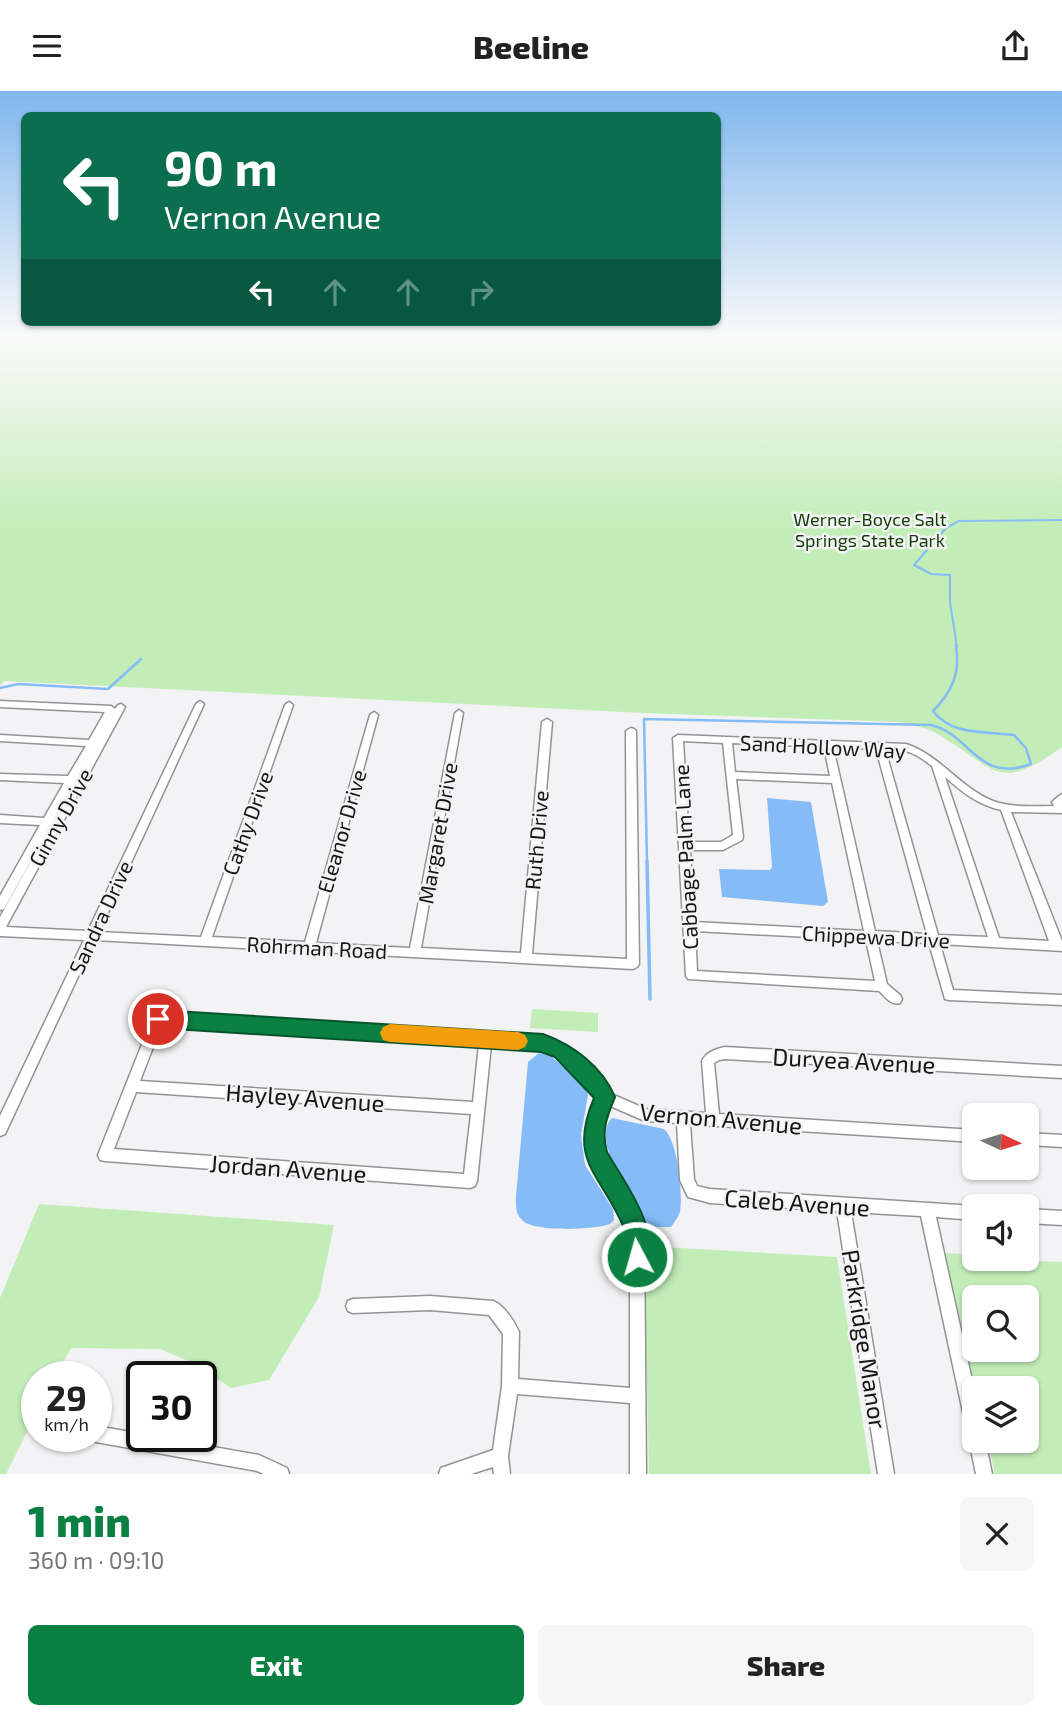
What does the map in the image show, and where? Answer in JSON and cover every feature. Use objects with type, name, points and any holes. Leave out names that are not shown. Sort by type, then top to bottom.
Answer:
[{"type":"street","points":[[0,704],[116,708]]},
{"type":"street","name":"Sandra Drive","points":[[0,1130],[200,704]]},
{"type":"street","name":"Cathy Drive","points":[[205,941],[289,705]]},
{"type":"street","points":[[0,906],[92,743],[116,708]]},
{"type":"street","name":"Ginny Drive","points":[[0,929],[116,708]]},
{"type":"street","name":"Margaret Drive","points":[[415,952],[459,713]]},
{"type":"street","name":"Eleanor Drive","points":[[309,947],[374,715]]},
{"type":"street","name":"Ruth Drive","points":[[526,958],[547,722]]},
{"type":"street","name":"Rohrman Road","points":[[0,929],[634,964],[631,731]]},
{"type":"street","points":[[0,738],[92,743]]},
{"type":"street","name":"Sand Hollow Way","points":[[678,738],[906,747],[925,754],[986,802],[1005,809],[1061,812],[1056,802],[1062,798]]},
{"type":"street","name":"Cabbage Palm Lane","points":[[678,738],[692,976],[882,986]]},
{"type":"street","points":[[684,846],[723,846],[738,837],[727,740]]},
{"type":"street","points":[[828,745],[882,986],[896,999]]},
{"type":"street","points":[[880,747],[949,995],[1062,1000]]},
{"type":"street","points":[[936,763],[995,942]]},
{"type":"street","points":[[731,775],[836,780]]},
{"type":"street","points":[[0,777],[71,781]]},
{"type":"street","points":[[1005,809],[1060,946]]},
{"type":"street","points":[[0,819],[47,822]]},
{"type":"street","name":"Chippewa Drive","points":[[689,926],[1060,946]]},
{"type":"street","name":"Vernon Avenue","points":[[132,1086],[158,1019],[543,1043],[562,1051],[596,1082],[605,1097],[623,1108],[645,1115],[683,1120],[962,1135]]},
{"type":"street","points":[[478,1108],[486,1039]]},
{"type":"street","name":"Duryea Avenue","points":[[713,1121],[709,1061],[716,1055],[725,1053],[1062,1072]]},
{"type":"street","name":"Hayley Avenue","points":[[132,1086],[478,1108]]},
{"type":"street","name":"Jordan Avenue","points":[[132,1086],[105,1155],[470,1181],[478,1108]]},
{"type":"street","points":[[605,1097],[594,1123],[592,1139],[597,1155],[637,1230],[638,1474]]},
{"type":"street","name":"Caleb Avenue","points":[[683,1120],[687,1180],[693,1192],[710,1196],[962,1212]]},
{"type":"street","points":[[1040,1140],[1062,1141]]},
{"type":"street","name":"Parkridge Manor","points":[[844,1205],[886,1474]]},
{"type":"street","points":[[928,1210],[963,1376]]},
{"type":"street","points":[[1039,1217],[1062,1219]]},
{"type":"street","points":[[353,1306],[430,1303],[493,1308],[511,1332],[510,1386],[500,1456],[502,1474]]},
{"type":"street","points":[[510,1386],[638,1396]]},
{"type":"street","points":[[112,1437],[260,1463],[281,1474]]},
{"type":"street","points":[[980,1453],[984,1474]]},
{"type":"street","points":[[447,1474],[500,1456]]},
{"type":"green space","name":"Werner-Boyce Salt Springs State Park","points":[[0,402],[1062,402],[1062,747],[1041,761],[1010,773],[987,767],[931,731],[899,722],[643,713],[4,681],[0,686]]},
{"type":"green space","points":[[532,1009],[598,1013],[598,1032],[530,1028]]},
{"type":"green space","points":[[39,1204],[334,1225],[319,1297],[269,1380],[231,1388],[217,1379],[217,1361],[188,1361],[160,1349],[71,1348],[64,1361],[21,1361],[21,1444],[6,1474],[0,1474],[0,1298]]},
{"type":"green space","points":[[644,1246],[837,1257],[871,1474],[649,1474]]},
{"type":"green space","points":[[945,1253],[962,1254],[962,1271],[1039,1271],[1039,1261],[1062,1262],[1062,1474],[995,1474],[990,1453],[1039,1453],[1039,1376],[972,1376],[969,1362],[1039,1362],[1039,1285],[962,1285],[962,1330]]},
{"type":"water","points":[[767,798],[811,802],[828,902],[823,906],[722,897],[719,869],[770,870],[772,867]]},
{"type":"water","points":[[539,1053],[551,1056],[583,1084],[588,1095],[581,1135],[585,1165],[613,1209],[614,1220],[610,1224],[579,1229],[540,1227],[523,1221],[517,1213],[516,1196],[528,1062]]},
{"type":"water","points":[[612,1118],[664,1129],[669,1135],[676,1156],[681,1193],[680,1212],[671,1227],[648,1227],[625,1189],[606,1141],[606,1128]]},
{"type":"waterway","points":[[957,647],[950,602],[950,575],[931,574],[914,565],[946,528],[959,521],[1062,520]]},
{"type":"waterway","points":[[647,862],[644,719],[931,725],[945,730],[986,763],[998,768],[1031,764],[1026,748],[1014,735],[959,729],[933,711],[954,681],[956,645]]},
{"type":"waterway","points":[[0,688],[18,684],[108,689],[141,659]]},
{"type":"waterway","points":[[647,861],[650,999]]},
{"type":"slow traffic","points":[[390,1033],[518,1041]]},
{"type":"route","points":[[158,1019],[543,1043],[562,1051],[596,1082],[605,1097],[594,1123],[592,1139],[597,1155],[637,1230],[637,1257]]}]
